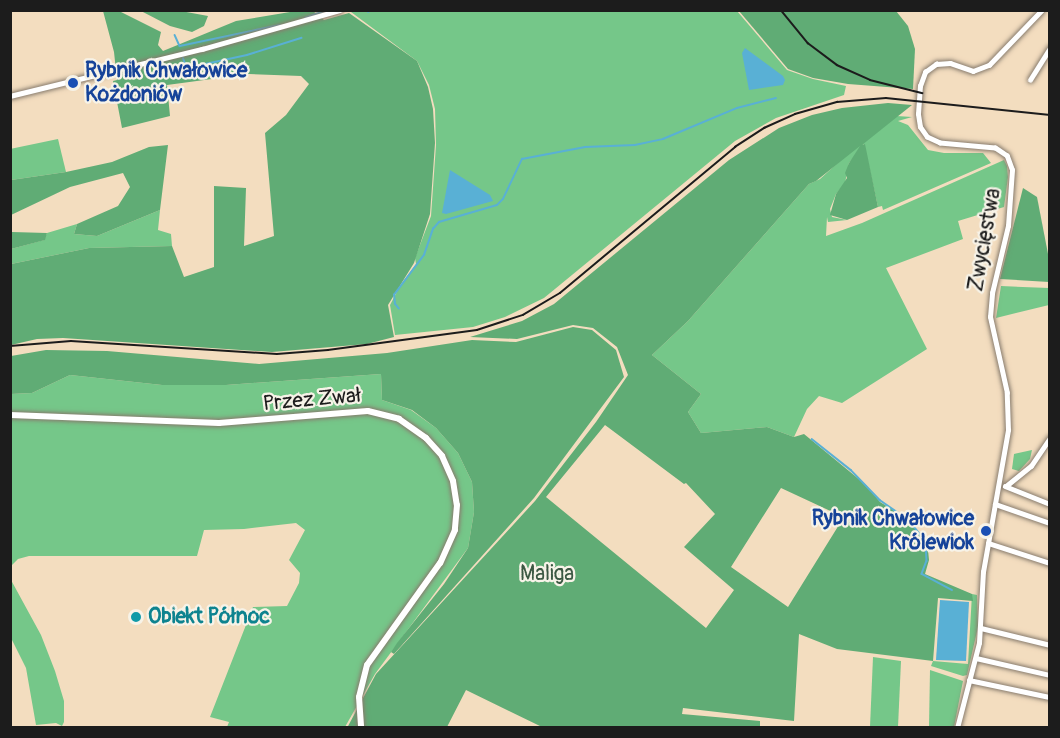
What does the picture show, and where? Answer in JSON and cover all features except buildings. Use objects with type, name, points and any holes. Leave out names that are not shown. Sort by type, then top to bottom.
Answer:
[{"type":"street","points":[[10,96],[202,49],[340,10]]},
{"type":"street","name":"Zwycięstwa","points":[[957,728],[976,658],[981,628],[982,583],[1007,441],[1009,409],[1005,380],[992,334],[990,309],[1008,226],[1012,166],[1005,153],[995,148],[940,143],[928,139],[921,129],[919,119],[920,86],[925,72],[939,63],[950,63],[973,71],[989,65],[1042,10]]},
{"type":"street","points":[[1030,80],[1050,48]]},
{"type":"street","name":"Przez Zwał","points":[[10,415],[226,423],[368,411],[399,419],[426,438],[442,456],[453,481],[457,505],[455,530],[440,563],[367,666],[358,698],[361,728]]},
{"type":"street","points":[[1006,486],[1031,466],[1050,438]]},
{"type":"street","points":[[999,484],[1050,504]]},
{"type":"street","points":[[995,504],[1050,523]]},
{"type":"street","points":[[988,543],[1050,563]]},
{"type":"street","points":[[981,628],[1050,645]]},
{"type":"street","points":[[976,658],[1050,675]]},
{"type":"street","points":[[969,680],[1050,697]]},
{"type":"green space","points":[[354,10],[737,11],[787,70],[813,79],[846,86],[844,95],[776,118],[735,141],[544,298],[505,317],[473,327],[395,335],[390,305],[416,264],[415,258],[431,216],[436,145],[435,109],[429,85],[417,61],[351,12]]},
{"type":"green space","points":[[103,11],[119,11],[161,32],[158,45],[163,51],[236,21],[296,11],[313,11],[324,20],[349,13],[417,61],[428,87],[433,109],[435,143],[430,214],[414,263],[388,305],[394,337],[367,344],[272,352],[63,338],[37,339],[11,345],[11,264],[89,248],[172,246],[184,277],[214,267],[214,186],[246,188],[244,246],[274,236],[265,133],[286,115],[309,84],[301,76],[249,74],[167,85],[170,116],[122,128],[113,81],[117,80],[114,52]]},
{"type":"green space","points":[[141,11],[181,11],[208,16],[204,26],[192,32],[170,26]]},
{"type":"green space","points":[[739,11],[896,11],[908,26],[915,49],[913,89],[848,84],[813,78],[788,69]]},
{"type":"green space","name":"Maliga","points":[[888,103],[912,105],[862,145],[865,144],[878,207],[847,220],[830,215],[836,194],[847,178],[845,173],[849,163],[860,146],[809,184],[688,321],[652,355],[701,394],[688,412],[701,433],[767,427],[794,437],[804,434],[866,485],[880,502],[903,516],[927,540],[929,560],[925,574],[972,594],[973,601],[938,598],[933,661],[837,649],[799,634],[794,721],[683,708],[682,714],[760,721],[760,727],[542,727],[466,690],[447,727],[347,728],[376,674],[535,501],[596,422],[628,375],[617,347],[593,328],[573,325],[517,339],[470,337],[522,321],[554,304],[729,160],[779,128],[812,115],[842,108]],"holes":[[[605,425],[684,484],[686,483],[715,514],[684,547],[734,590],[706,628],[546,497]],[[781,488],[839,515],[842,520],[788,607],[731,567]]]},
{"type":"green space","points":[[897,116],[912,117],[898,121],[908,125],[928,150],[944,153],[983,153],[991,163],[883,210],[882,206],[878,207],[864,144],[849,163],[845,183],[836,194],[830,209],[832,217],[847,220],[828,222],[827,217],[826,236],[862,223],[1004,160],[1007,166],[1008,177],[1004,207],[958,221],[963,239],[886,268],[927,349],[842,403],[819,396],[807,409],[794,437],[767,427],[701,433],[688,412],[701,394],[652,355],[688,321],[809,184],[820,179],[861,142]]},
{"type":"green space","points":[[58,139],[66,172],[11,180],[10,149]]},
{"type":"green space","points":[[168,145],[160,210],[97,236],[74,234],[77,224],[118,206],[130,187],[123,173],[70,187],[11,215],[11,180],[112,162],[149,147]]},
{"type":"green space","points":[[1023,188],[1037,197],[1049,259],[1049,282],[1000,279]]},
{"type":"green space","points":[[160,210],[158,230],[171,234],[172,246],[89,248],[11,264],[11,249],[44,240],[47,233],[77,224],[74,234],[97,236]]},
{"type":"green space","points":[[10,229],[12,232],[47,233],[45,240],[11,249]]},
{"type":"green space","points":[[1001,286],[1049,288],[1049,305],[996,318]]},
{"type":"green space","points":[[573,327],[592,330],[616,350],[624,377],[534,498],[394,654],[391,652],[397,643],[444,584],[468,548],[474,512],[472,482],[458,453],[436,428],[412,410],[382,400],[381,374],[226,385],[162,385],[70,375],[32,393],[11,394],[11,356],[46,350],[107,351],[259,364],[387,353],[472,340],[516,342]]},
{"type":"green space","points":[[381,374],[382,400],[411,410],[436,428],[458,453],[472,482],[474,512],[468,548],[375,674],[345,727],[227,727],[229,722],[210,717],[253,607],[287,606],[299,583],[300,573],[289,560],[305,530],[296,523],[244,529],[204,530],[197,556],[29,556],[18,559],[11,566],[11,394],[32,393],[70,375],[162,385],[226,385]]},
{"type":"green space","points":[[1032,450],[1030,459],[1019,471],[1012,469],[1014,454]]},
{"type":"green space","points":[[11,580],[41,635],[55,671],[64,701],[62,726],[56,723],[36,725],[26,668],[11,638]]},
{"type":"green space","points":[[972,594],[977,595],[978,627],[967,675],[963,676],[931,666],[933,661],[968,664]]},
{"type":"green space","points":[[873,657],[901,661],[898,727],[870,727]]},
{"type":"green space","points":[[930,670],[963,681],[954,727],[929,727]]},
{"type":"water","points":[[745,48],[783,76],[785,80],[783,85],[749,90],[742,53]]},
{"type":"water","points":[[450,170],[490,195],[493,201],[446,214],[442,213]]},
{"type":"water","points":[[940,600],[969,602],[966,661],[936,660]]},
{"type":"waterway","points":[[305,18],[327,10]]},
{"type":"waterway","points":[[175,35],[180,46],[280,25]]},
{"type":"waterway","points":[[183,57],[187,68],[247,55],[301,38]]},
{"type":"waterway","points":[[399,309],[395,304],[394,295],[424,255],[433,229],[439,222],[497,205],[503,199],[522,159],[585,147],[635,145],[663,139],[737,108],[776,98]]},
{"type":"waterway","points":[[812,439],[851,470],[880,500],[909,520],[926,542],[927,561],[922,574],[952,590]]},
{"type":"railway","points":[[781,10],[808,43],[837,65],[870,80],[922,93]]},
{"type":"railway","points":[[10,346],[71,341],[277,354],[328,350],[477,330],[523,315],[560,293],[735,147],[764,128],[795,114],[837,102],[886,98],[1050,115]]},
{"type":"place","name":"Rybnik Chwałowice Kożdoniów","points":[[73,83]]},
{"type":"place","name":"Rybnik Chwałowice Królewiok","points":[[986,531]]},
{"type":"place","name":"Obiekt Północ","points":[[136,617]]}]
